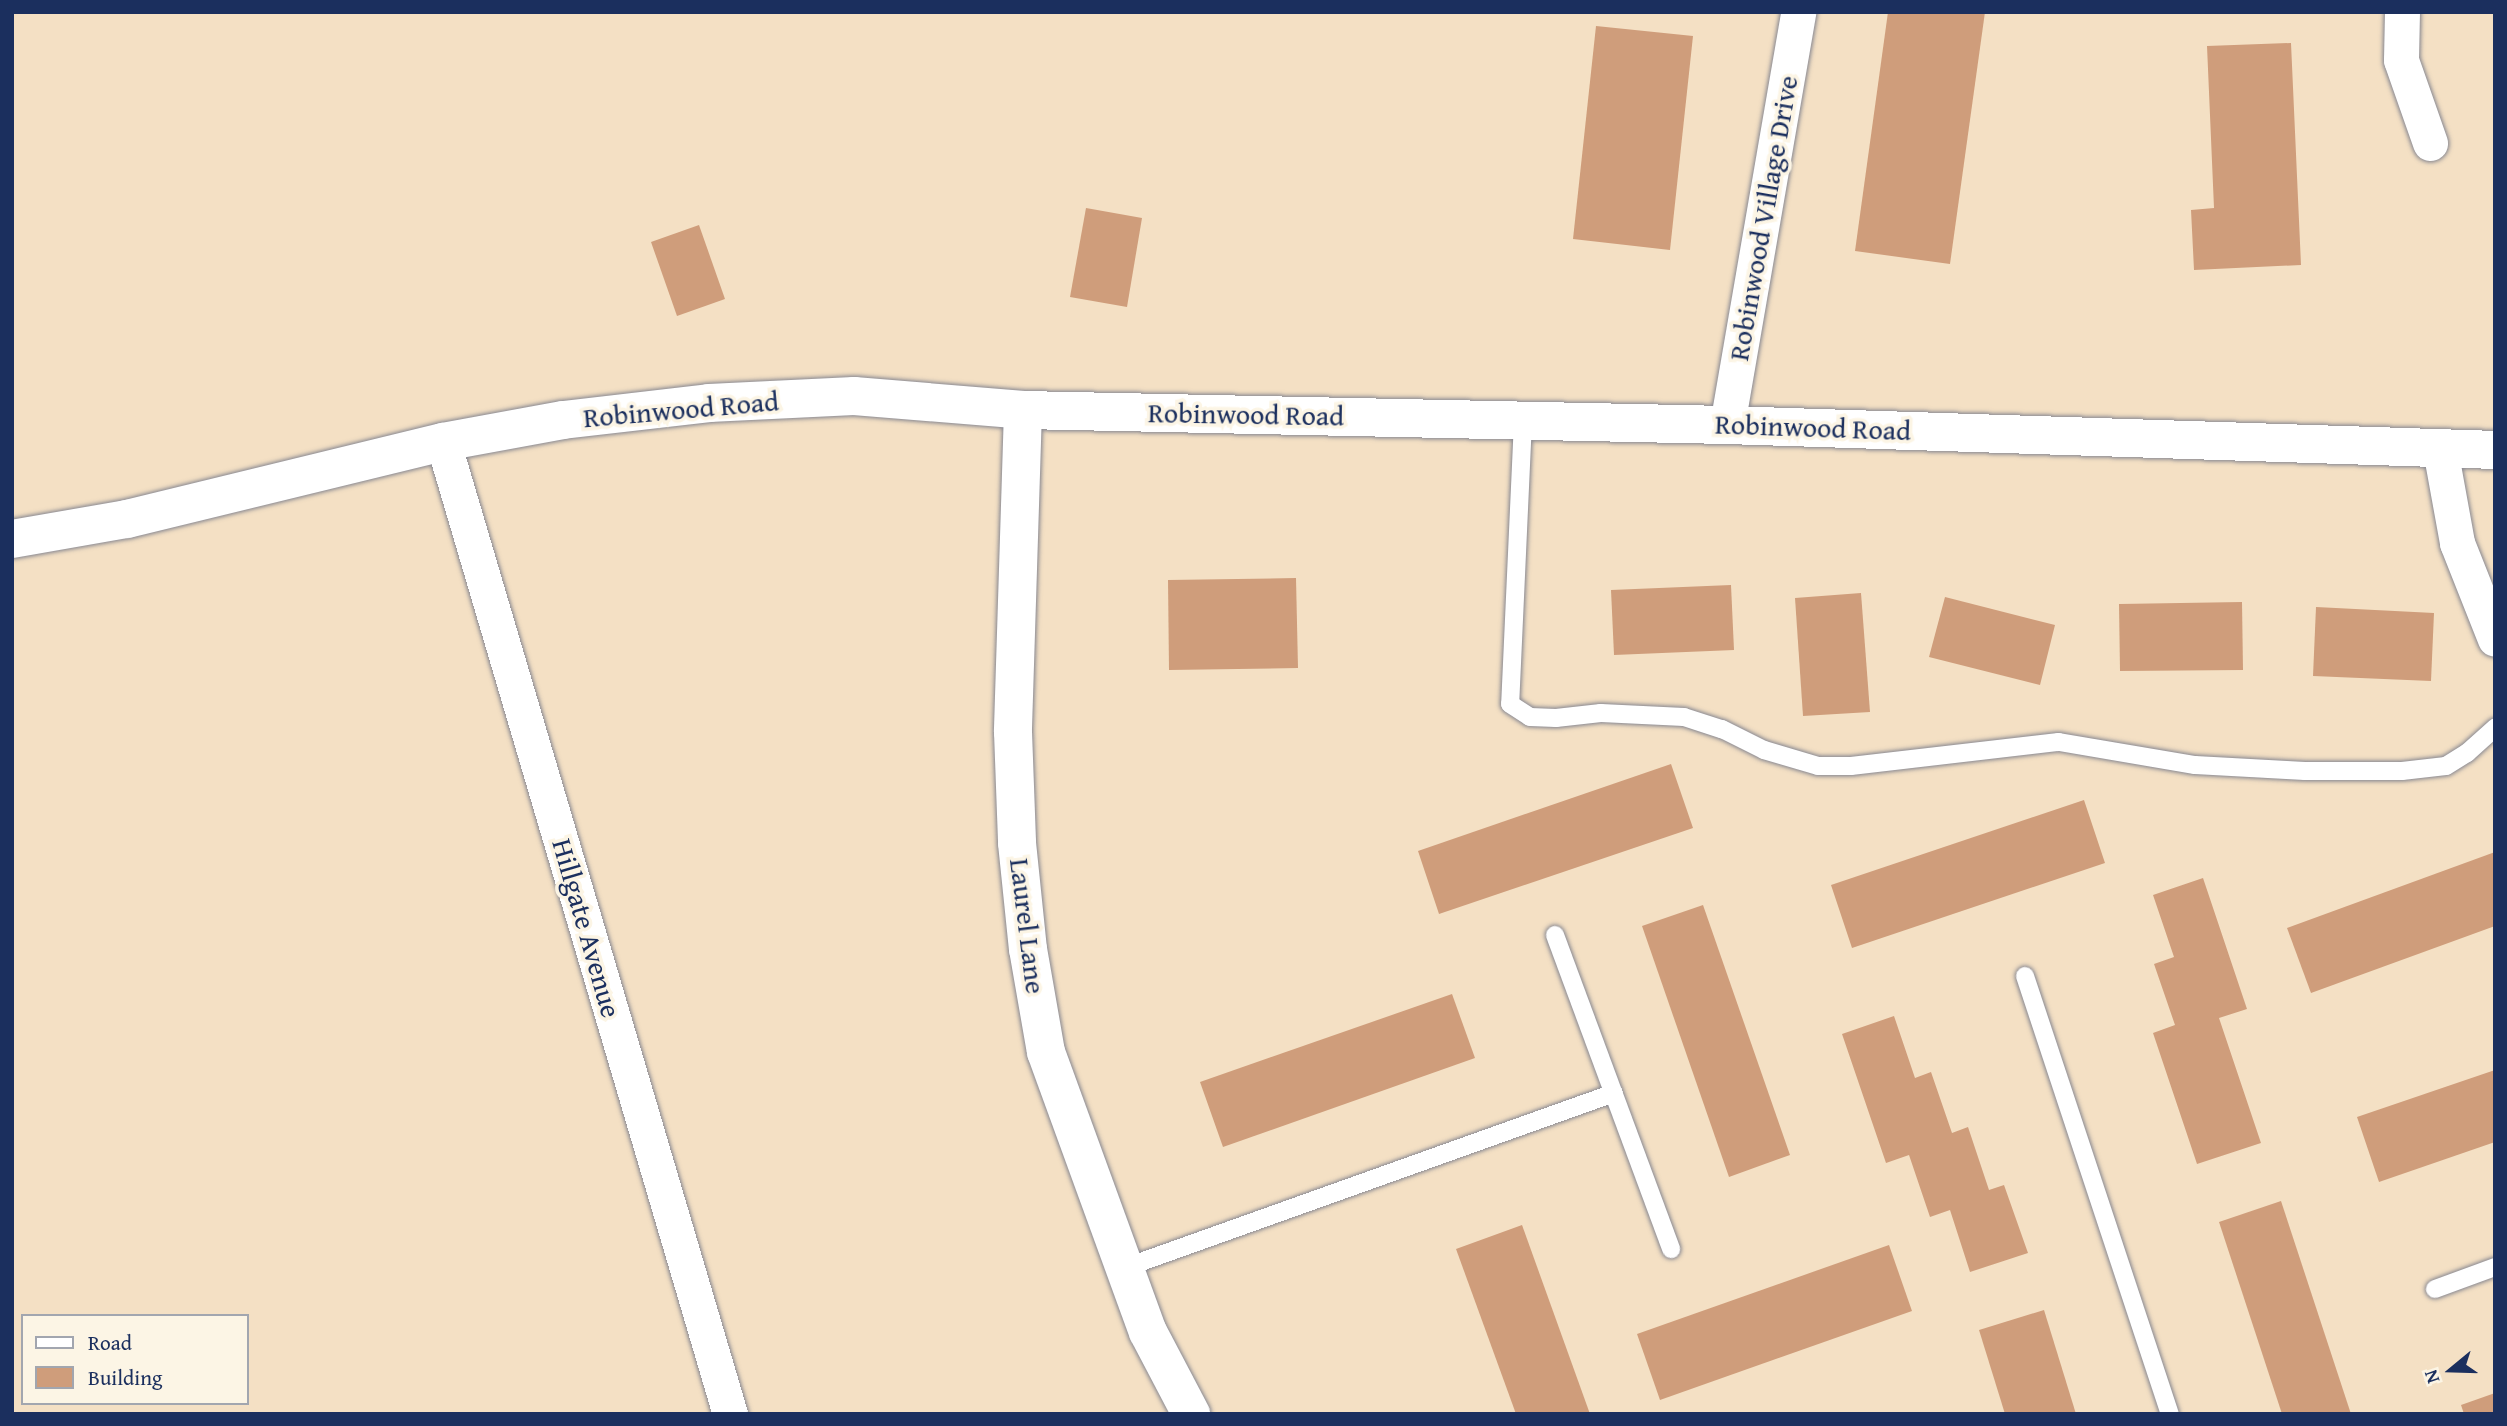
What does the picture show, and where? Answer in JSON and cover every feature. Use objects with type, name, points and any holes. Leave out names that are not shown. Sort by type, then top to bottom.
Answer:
[{"type":"main road","name":"Robinwood Road","points":[[12,539],[127,519],[443,442],[563,420],[709,403],[854,396],[1023,410],[1727,425],[2495,450]]},
{"type":"main road","name":"Laurel Lane","points":[[1023,410],[1013,732],[1017,843],[1028,949],[1046,1052],[1148,1332],[1191,1414]]},
{"type":"street","name":"Robinwood Village Drive","points":[[1727,425],[1798,12]]},
{"type":"street","points":[[2402,12],[2401,60],[2430,143]]},
{"type":"street","name":"Hillgate Avenue","points":[[443,442],[730,1414]]},
{"type":"street","points":[[2440,449],[2457,543],[2495,639]]},
{"type":"lane","points":[[1523,421],[1510,704],[1530,717],[1556,718],[1601,713],[1684,717],[1722,729],[1764,750],[1818,766],[2059,743],[2194,765],[2305,771],[2402,771],[2446,766],[2467,753],[2495,728]]},
{"type":"lane","points":[[1555,935],[1671,1249]]},
{"type":"lane","points":[[2025,976],[2170,1414]]},
{"type":"lane","points":[[1124,1268],[1614,1093]]},
{"type":"lane","points":[[2435,1289],[2495,1267]]},
{"type":"building","points":[[1888,12],[1985,12],[1950,264],[1855,251]]},
{"type":"building","points":[[1596,26],[1693,36],[1670,250],[1573,239]]},
{"type":"building","points":[[2291,43],[2301,265],[2194,270],[2191,210],[2214,208],[2207,46]]},
{"type":"building","points":[[1086,208],[1142,218],[1127,307],[1070,297]]},
{"type":"building","points":[[699,225],[725,299],[677,316],[651,242]]},
{"type":"building","points":[[1296,578],[1298,668],[1169,670],[1168,580]]},
{"type":"building","points":[[1731,585],[1734,650],[1614,655],[1611,590]]},
{"type":"building","points":[[1861,593],[1870,712],[1803,716],[1795,598]]},
{"type":"building","points":[[1945,597],[2055,625],[2040,685],[1929,657]]},
{"type":"building","points":[[2242,602],[2243,670],[2120,671],[2119,604]]},
{"type":"building","points":[[2316,607],[2434,613],[2431,681],[2313,676]]},
{"type":"building","points":[[1671,764],[1693,828],[1439,914],[1418,851]]},
{"type":"building","points":[[2084,800],[2105,863],[1852,948],[1831,885]]},
{"type":"building","points":[[2495,852],[2495,926],[2311,993],[2287,928]]},
{"type":"building","points":[[2203,878],[2247,1009],[2219,1018],[2261,1143],[2197,1164],[2153,1033],[2175,1025],[2154,964],[2174,957],[2153,895]]},
{"type":"building","points":[[1703,905],[1790,1155],[1729,1177],[1642,926]]},
{"type":"building","points":[[1452,994],[1475,1058],[1223,1147],[1200,1082]]},
{"type":"building","points":[[1894,1016],[1915,1078],[1931,1072],[1952,1133],[1968,1127],[1989,1190],[2004,1185],[2028,1253],[1970,1272],[1950,1210],[1930,1217],[1909,1155],[1886,1163],[1842,1034]]},
{"type":"building","points":[[2495,1070],[2495,1142],[2379,1182],[2357,1117]]},
{"type":"building","points":[[2281,1201],[2351,1414],[2282,1414],[2219,1222]]},
{"type":"building","points":[[1522,1225],[1590,1414],[1516,1414],[1456,1249]]},
{"type":"building","points":[[1889,1245],[1912,1311],[1660,1400],[1637,1334]]},
{"type":"building","points":[[2044,1310],[2076,1414],[2005,1414],[1979,1330]]},
{"type":"building","points":[[2495,1393],[2495,1414],[2464,1414],[2461,1405]]}]
